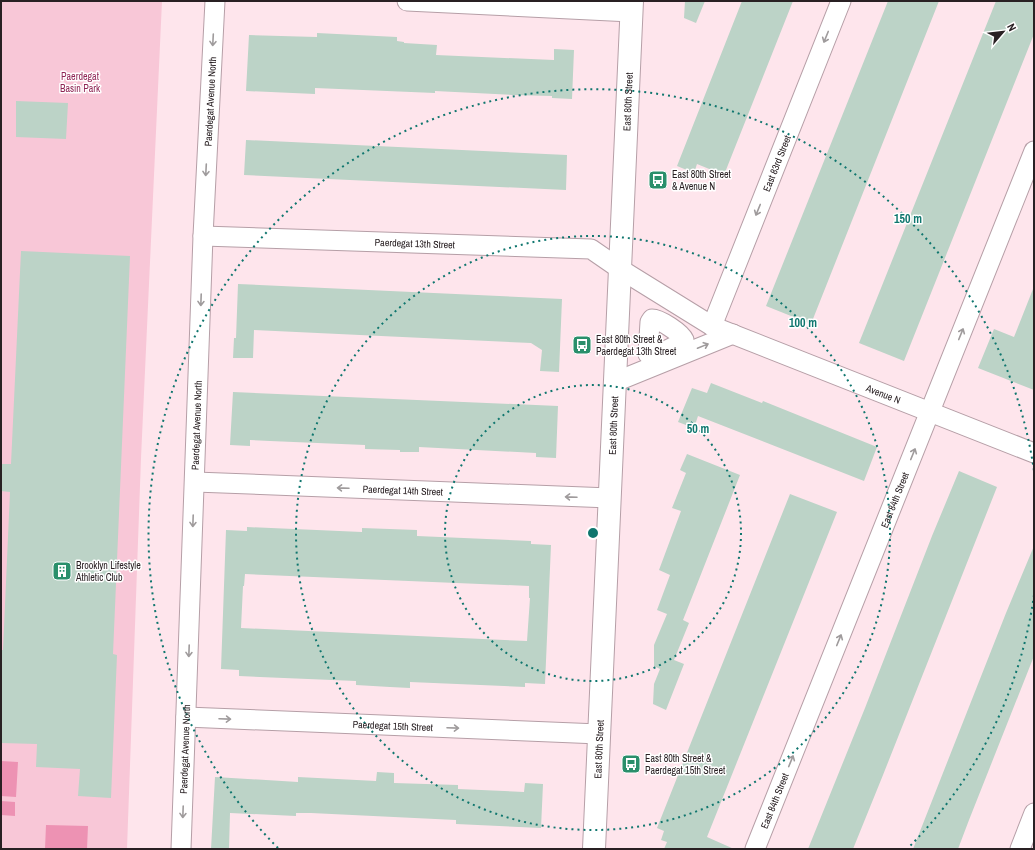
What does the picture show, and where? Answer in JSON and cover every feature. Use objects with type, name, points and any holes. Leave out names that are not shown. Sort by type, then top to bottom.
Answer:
[{"type":"street","name":"Paerdegat Avenue North","points":[[181,849],[203,236],[215,1]]},
{"type":"street","points":[[407,1],[631,7]]},
{"type":"street","name":"East 83rd Street","points":[[712,326],[841,1]]},
{"type":"street","name":"East 80th Street","points":[[594,849],[616,382],[631,7]]},
{"type":"street","name":"East 84th Street","points":[[755,849],[1034,150]]},
{"type":"street","name":"Paerdegat 13th Street","points":[[203,236],[591,249],[620,269]]},
{"type":"street","name":"Avenue N","points":[[620,269],[712,326],[1034,453]]},
{"type":"street","points":[[616,382],[733,334]]},
{"type":"street","name":"Paerdegat 14th Street","points":[[195,482],[610,498]]},
{"type":"street","name":"Paerdegat 15th Street","points":[[186,718],[599,734]]},
{"type":"street","points":[[1020,849],[1034,813]]},
{"type":"green space","name":"Paerdegat Basin Park","points":[[1,1],[162,1],[141,458],[127,849],[1,849]]},
{"type":"shaded area","points":[[1,761],[18,762],[16,797],[1,796]]},
{"type":"shaded area","points":[[1,801],[15,802],[15,816],[1,815]]},
{"type":"shaded area","points":[[46,825],[88,826],[87,849],[45,849]]},
{"type":"building","points":[[685,1],[705,1],[696,23],[684,18]]},
{"type":"building","points":[[742,1],[793,1],[724,175],[697,164],[694,173],[677,166]]},
{"type":"building","points":[[888,1],[939,1],[811,324],[766,306]]},
{"type":"building","points":[[996,1],[1034,1],[1034,34],[904,361],[859,343]]},
{"type":"building","points":[[317,33],[397,37],[397,41],[404,43],[437,45],[436,55],[554,60],[554,49],[574,50],[572,99],[552,98],[552,96],[315,88],[315,94],[246,91],[249,35],[317,37]]},
{"type":"building","points":[[16,101],[68,103],[66,139],[16,137]]},
{"type":"building","points":[[246,140],[567,155],[566,190],[244,175]]},
{"type":"building","name":"Brooklyn Lifestyle Athletic Club","points":[[21,251],[130,256],[113,654],[117,655],[111,798],[78,796],[80,769],[36,767],[37,744],[1,743],[1,650],[3,650],[10,492],[1,491],[1,464],[11,464]]},
{"type":"building","points":[[238,284],[562,299],[559,372],[540,371],[542,350],[531,343],[254,330],[253,358],[233,358],[234,338],[236,338]]},
{"type":"building","points":[[1033,289],[1034,390],[978,368],[994,329],[1014,337]]},
{"type":"building","points":[[711,383],[762,403],[763,401],[877,447],[864,481],[698,416],[694,428],[678,422],[692,388],[707,393]]},
{"type":"building","points":[[233,392],[558,406],[556,458],[536,457],[536,453],[419,447],[419,452],[400,452],[400,450],[365,449],[365,445],[250,440],[250,446],[230,445]]},
{"type":"building","points":[[687,454],[740,475],[683,620],[689,623],[674,660],[684,664],[666,710],[653,704],[654,684],[660,669],[654,666],[654,645],[667,614],[657,610],[670,575],[659,570],[681,511],[672,508],[686,473],[680,470]]},
{"type":"building","points":[[959,471],[997,487],[883,775],[853,849],[808,849],[932,536]]},
{"type":"building","points":[[790,494],[837,512],[707,837],[734,849],[664,849],[667,842],[661,840],[664,831],[657,828]]},
{"type":"building","points":[[247,527],[362,532],[362,528],[417,530],[417,536],[531,541],[531,544],[551,545],[545,684],[525,683],[525,687],[410,682],[410,688],[356,685],[356,681],[239,676],[239,670],[221,669],[226,530],[247,531]],"holes":[[[245,574],[529,586],[530,598],[527,641],[241,628]]]},
{"type":"building","points":[[1034,546],[1034,656],[958,849],[913,849],[1006,613]]},
{"type":"building","points":[[377,772],[394,773],[394,783],[458,785],[458,789],[524,792],[525,783],[543,784],[541,828],[456,824],[456,820],[311,813],[296,813],[296,816],[230,813],[229,849],[211,849],[215,777],[298,782],[298,777],[376,781]]},
{"type":"place","name":"East 80th Street & Avenue N","points":[[658,180]]},
{"type":"place","name":"East 80th Street & Paerdegat 13th Street","points":[[582,345]]},
{"type":"place","name":"Brooklyn Lifestyle Athletic Club","points":[[62,571]]},
{"type":"place","name":"East 80th Street & Paerdegat 15th Street","points":[[631,764]]}]
